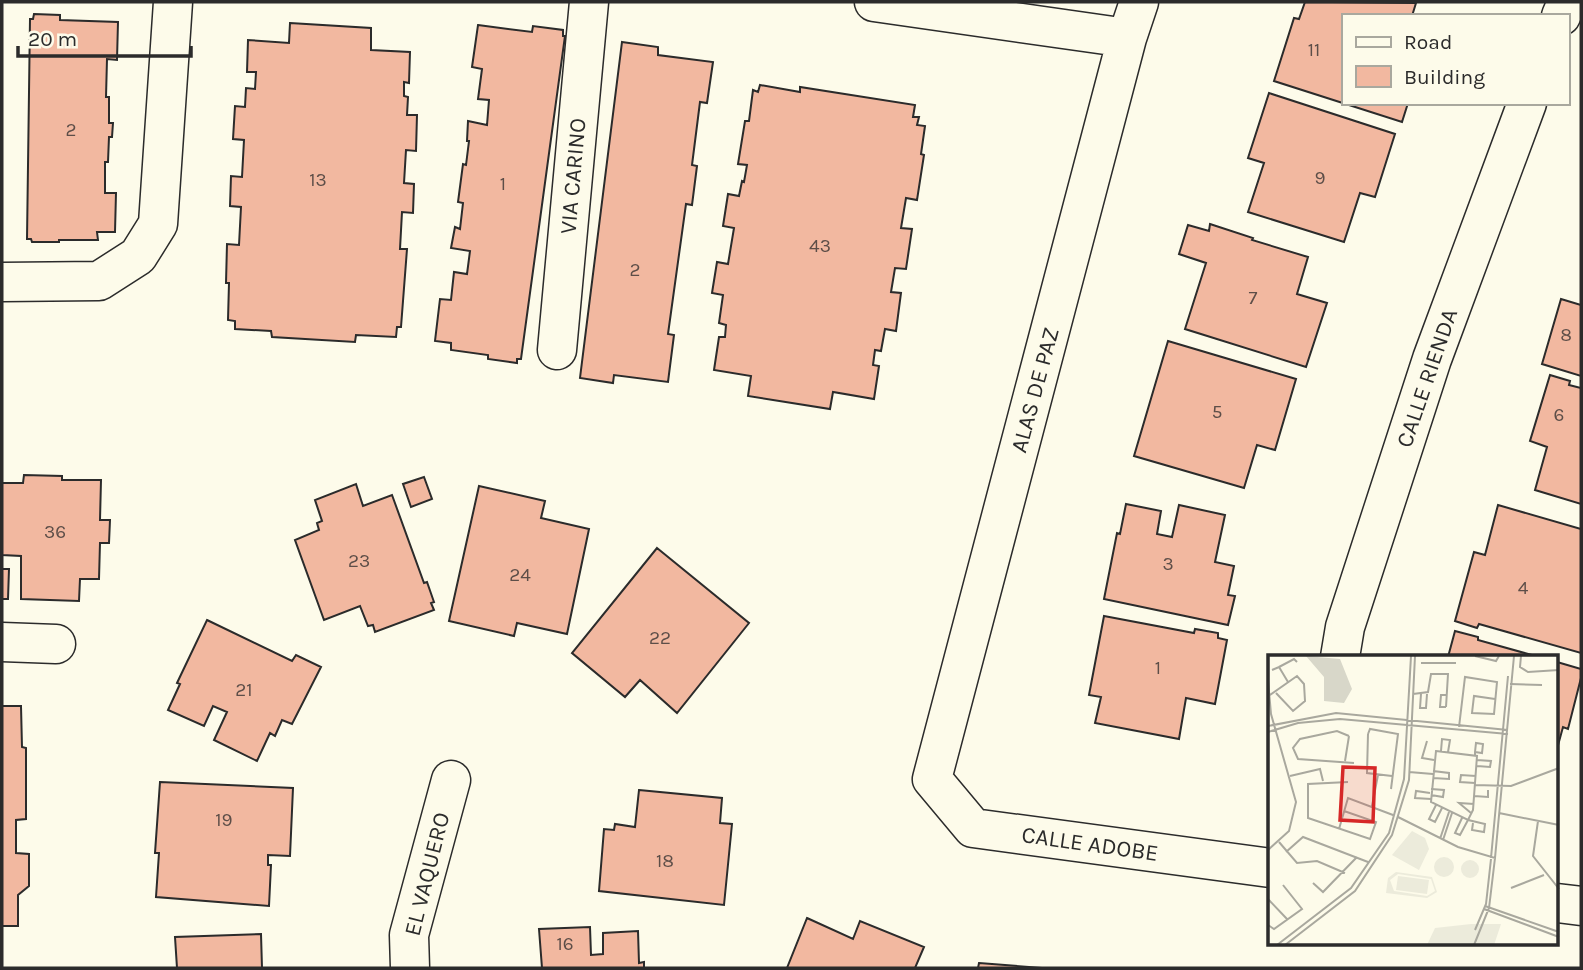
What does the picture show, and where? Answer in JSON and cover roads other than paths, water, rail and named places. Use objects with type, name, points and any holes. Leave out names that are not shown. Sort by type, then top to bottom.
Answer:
[{"type":"street","points":[[2,282],[99,281],[138,256],[158,223],[173,2]]},
{"type":"street","name":"VIA CARINO","points":[[557,350],[589,2]]},
{"type":"street","points":[[874,2],[1127,38]]},
{"type":"street","name":"ALAS DE PAZ","points":[[932,779],[1127,38],[1139,2]]},
{"type":"street","name":"CALLE RIENDA","points":[[1340,655],[1345,627],[1432,359],[1526,105]]},
{"type":"street","points":[[2,642],[56,644]]},
{"type":"street","name":"CALLE ADOBE","points":[[932,779],[973,828],[1268,868]]},
{"type":"street","name":"EL VAQUERO","points":[[410,968],[409,935],[451,780]]},
{"type":"street","points":[[1558,903],[1581,906]]}]
